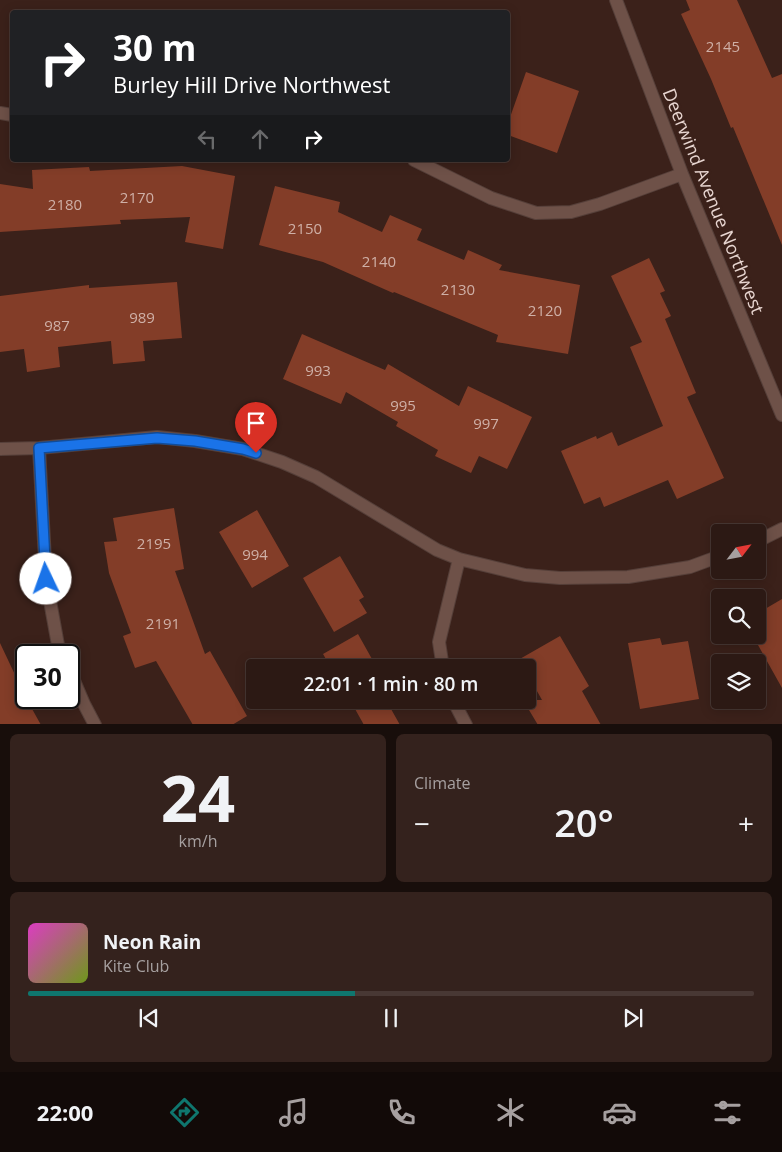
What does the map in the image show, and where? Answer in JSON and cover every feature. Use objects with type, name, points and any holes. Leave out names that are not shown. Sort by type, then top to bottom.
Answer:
[{"type":"street","name":"Deerwind Avenue Northwest","points":[[616,0],[682,174],[782,415]]},
{"type":"street","points":[[418,162],[490,198],[536,213],[570,212],[600,204],[682,174]]},
{"type":"street","points":[[0,449],[39,448],[157,438],[195,441],[243,449],[282,462],[316,477],[436,550],[459,560],[525,575],[560,578],[628,577],[690,567],[711,559]]},
{"type":"street","points":[[39,448],[46,579],[58,644]]},
{"type":"street","points":[[766,537],[782,529]]},
{"type":"street","points":[[442,659],[439,642],[459,560]]},
{"type":"street","points":[[80,695],[95,724]]},
{"type":"street","points":[[458,709],[466,724]]},
{"type":"building","points":[[686,0],[737,0],[772,78],[782,74],[782,245],[733,127],[731,128],[681,14],[690,10]]},
{"type":"building","points":[[526,72],[579,91],[557,153],[510,136],[510,117]]},
{"type":"building","points":[[182,166],[235,176],[223,249],[185,242],[190,217],[120,220],[121,224],[0,232],[0,184],[33,189],[32,170],[89,167],[90,171]]},
{"type":"building","points":[[275,186],[340,202],[338,212],[382,232],[390,215],[422,229],[417,240],[464,260],[468,250],[502,265],[499,270],[580,285],[568,354],[496,342],[498,335],[393,293],[323,262],[259,245]]},
{"type":"building","points":[[649,258],[665,291],[660,293],[671,316],[665,319],[696,393],[687,397],[724,478],[677,499],[668,480],[604,507],[600,497],[584,504],[561,451],[596,436],[597,439],[612,432],[618,446],[663,426],[630,347],[642,342],[611,276]]},
{"type":"building","points":[[177,282],[182,338],[143,341],[145,361],[113,364],[111,341],[58,347],[60,367],[27,372],[24,349],[0,352],[0,296],[89,285],[89,288]]},
{"type":"building","points":[[302,334],[385,370],[388,364],[459,406],[468,386],[532,417],[507,469],[479,456],[471,473],[435,456],[438,450],[396,426],[398,422],[346,392],[341,404],[283,379]]},
{"type":"building","points":[[174,508],[184,569],[175,571],[205,654],[210,651],[247,716],[234,724],[192,724],[156,661],[135,668],[123,636],[131,633],[109,573],[104,542],[117,541],[113,518]]},
{"type":"building","points":[[257,510],[289,566],[252,588],[219,532]]},
{"type":"building","points":[[340,556],[364,597],[359,600],[367,613],[334,632],[303,578]]},
{"type":"building","points":[[782,599],[782,688],[766,659],[766,654],[763,654],[758,645],[766,644],[766,608]]},
{"type":"building","points":[[358,634],[372,659],[326,659],[323,654]]},
{"type":"building","points":[[560,636],[589,686],[582,691],[600,724],[537,724],[528,709],[536,709],[536,700],[542,700],[536,689],[536,659],[520,659]]},
{"type":"building","points":[[660,638],[662,645],[688,641],[699,699],[640,709],[628,643]]},
{"type":"building","points":[[0,643],[15,675],[15,709],[32,709],[40,724],[0,724]]},
{"type":"building","points":[[355,709],[391,709],[399,724],[363,724]]},
{"type":"route","points":[[46,579],[39,448],[157,438],[195,441],[256,453]]}]
